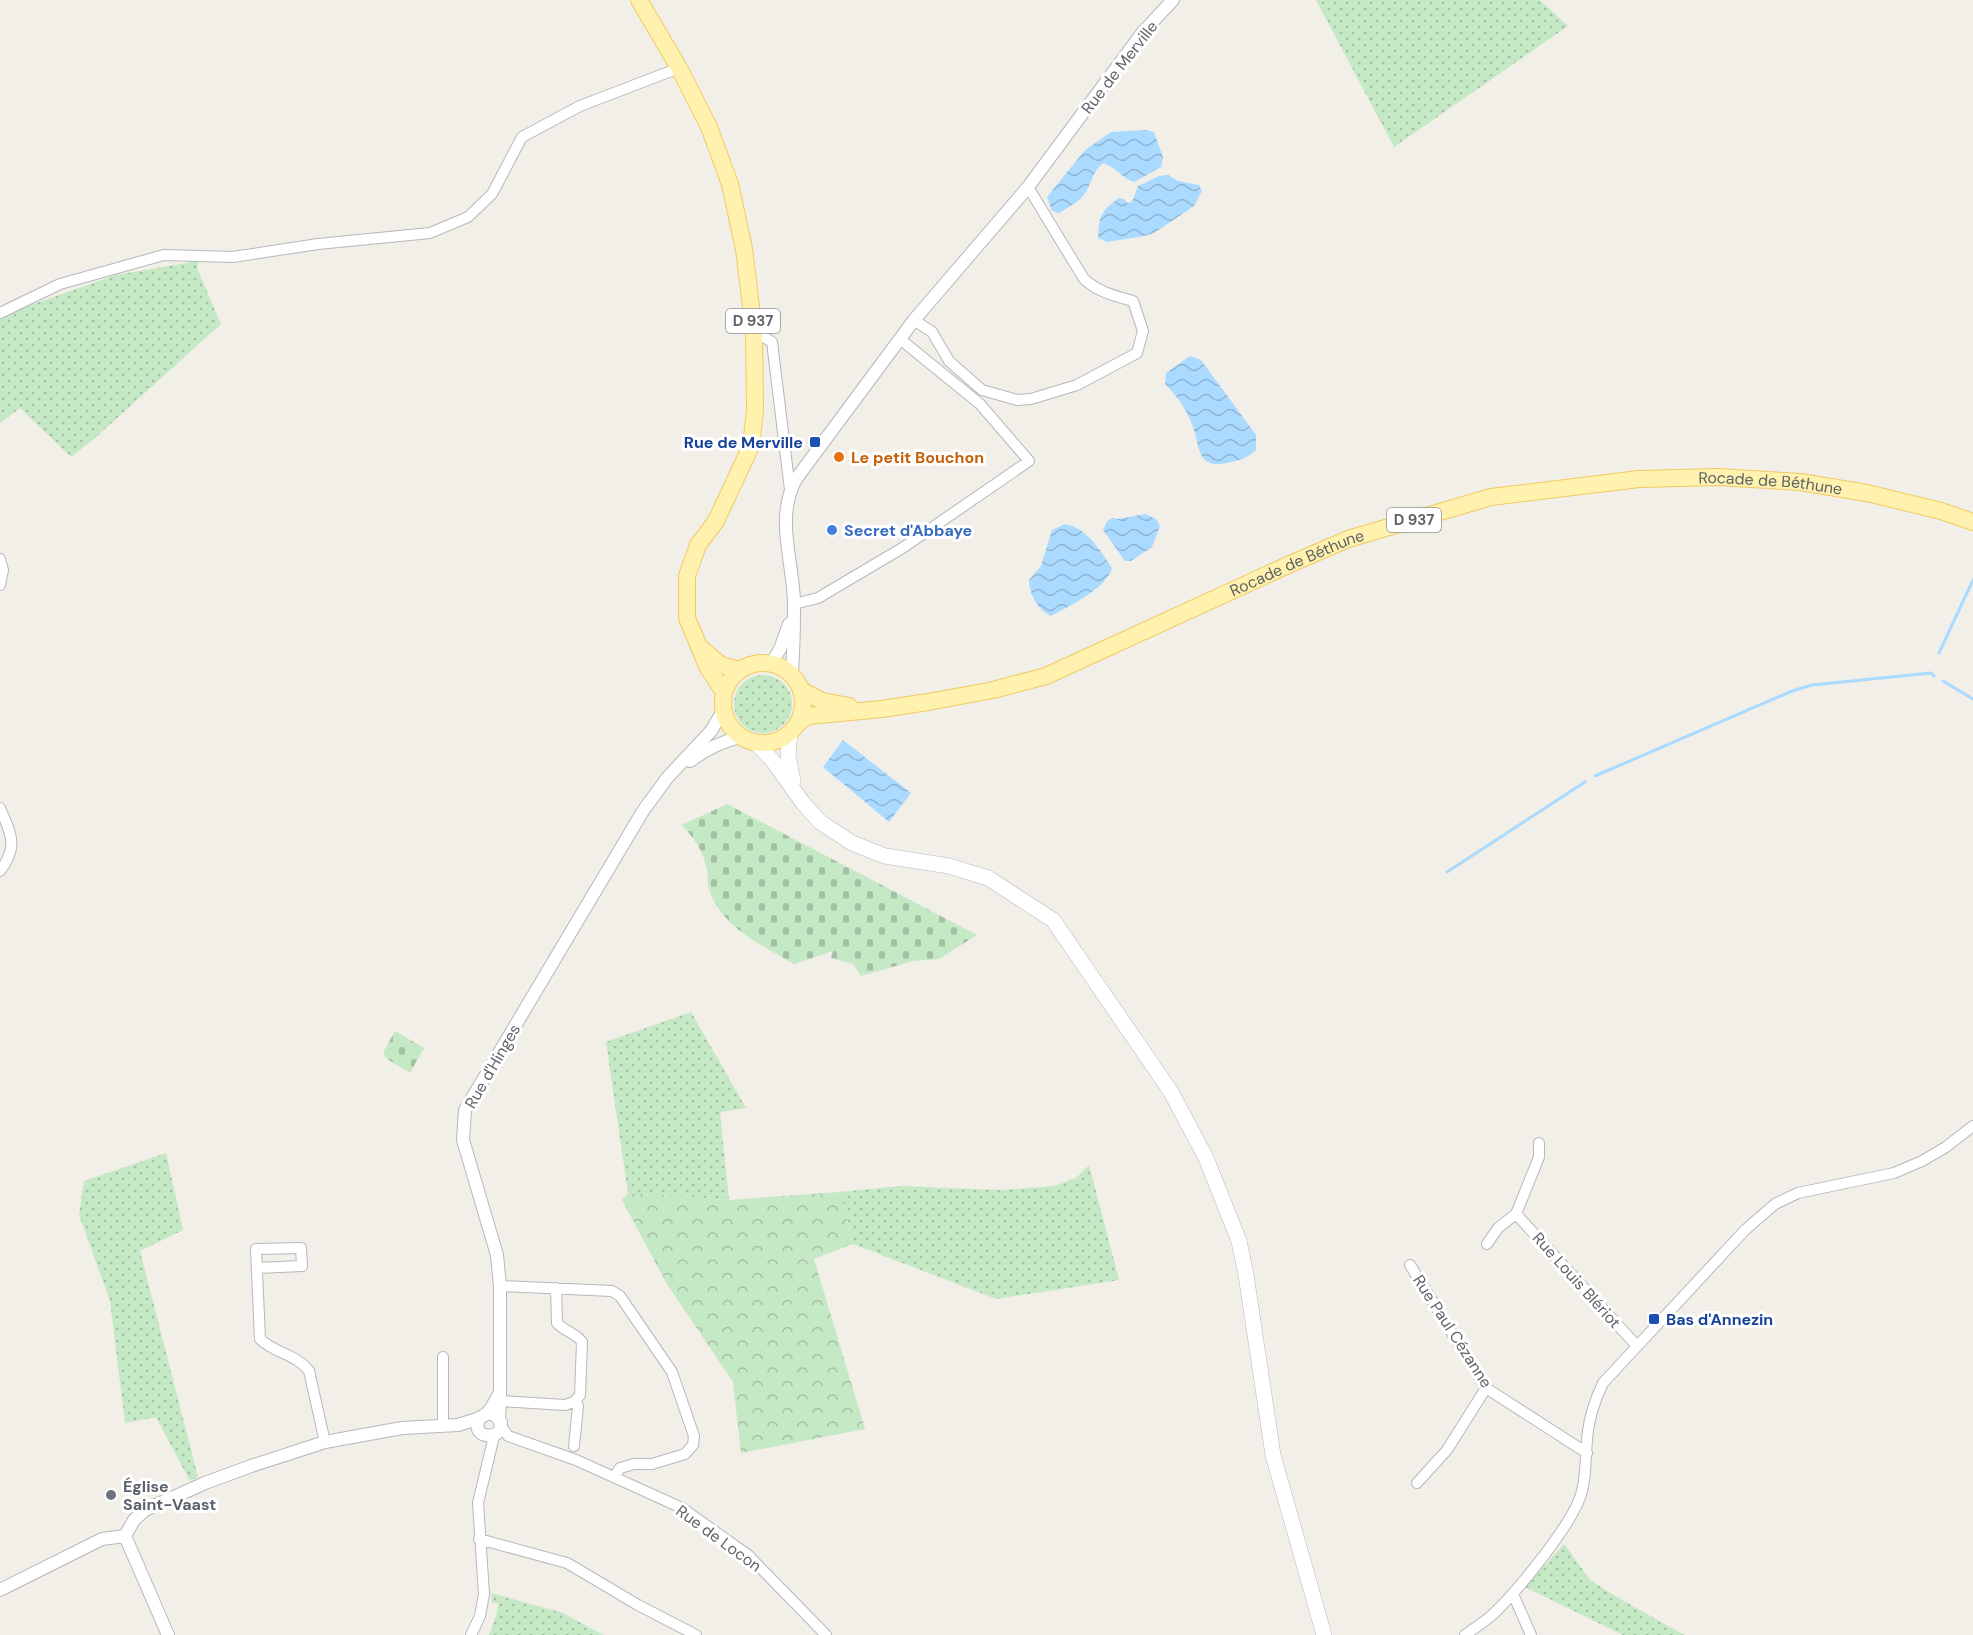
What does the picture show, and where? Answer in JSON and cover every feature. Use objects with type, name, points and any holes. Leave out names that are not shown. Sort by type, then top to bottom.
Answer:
[{"type":"main road","name":"D 937","points":[[639,0],[679,68],[709,127],[730,184],[744,249],[754,331],[755,410],[751,446],[716,521],[698,545],[687,576],[687,618],[708,668],[724,692]]},
{"type":"main road","name":"Rocade de Béthune","points":[[794,727],[808,716],[882,709],[993,690],[1046,676],[1348,539],[1491,497],[1639,479],[1718,477],[1800,482],[1867,493],[1941,511],[1973,522]]},
{"type":"main road","name":"D 937","points":[[700,648],[721,665],[739,670]]},
{"type":"main road","points":[[803,803],[788,765],[794,727],[803,701],[797,683],[783,668],[771,664],[760,663],[739,670],[730,680],[724,692],[723,711],[733,730],[749,740],[773,761],[803,803],[820,822],[852,843],[885,856],[949,866],[988,878],[1053,921],[1171,1092],[1206,1158],[1239,1242],[1273,1455],[1324,1635]]},
{"type":"main road","name":"Rocade de Béthune","points":[[797,683],[822,700],[882,709]]},
{"type":"main road","points":[[749,740],[768,743],[780,740],[794,727]]},
{"type":"street","name":"Rue de Merville","points":[[797,683],[791,669],[793,609],[785,512],[790,490],[802,469],[914,320],[1028,187],[1143,32],[1173,0]]},
{"type":"street","points":[[0,313],[60,284],[164,255],[233,257],[318,244],[430,233],[468,217],[492,194],[522,137],[580,106],[679,68]]},
{"type":"street","points":[[914,320],[932,332],[949,361],[982,390],[1017,400],[1031,399],[1077,385],[1137,353],[1143,331],[1133,301],[1105,293],[1091,286],[1084,279],[1028,187]]},
{"type":"street","points":[[754,331],[772,342],[790,490]]},
{"type":"street","points":[[793,609],[818,598],[903,548],[1029,461],[980,404],[900,339]]},
{"type":"street","points":[[0,559],[3,570],[0,585]]},
{"type":"street","name":"Rue de Merville","points":[[771,664],[780,649],[793,609]]},
{"type":"street","name":"Rue d'Hinges","points":[[500,1396],[500,1286],[497,1255],[463,1140],[465,1110],[643,812],[667,778],[711,730],[723,711]]},
{"type":"street","name":"Rue d'Hinges","points":[[667,778],[699,754],[722,743],[749,740]]},
{"type":"street","points":[[0,808],[12,842],[11,855],[0,871]]},
{"type":"street","points":[[1465,1635],[1490,1617],[1516,1590],[1575,1509],[1582,1492],[1592,1413],[1603,1383],[1745,1230],[1774,1204],[1798,1193],[1894,1173],[1946,1147],[1973,1126]]},
{"type":"street","points":[[1487,1244],[1498,1228],[1516,1214],[1539,1157],[1539,1143]]},
{"type":"street","name":"Rue Louis Blériot","points":[[1516,1214],[1637,1346]]},
{"type":"street","name":"Rue Paul Cézanne","points":[[1410,1265],[1486,1388],[1587,1453]]},
{"type":"street","points":[[257,1268],[260,1339],[266,1346],[304,1364],[309,1371],[325,1442]]},
{"type":"street","points":[[500,1286],[612,1291],[620,1296],[672,1372],[694,1436],[693,1445],[685,1454],[651,1464],[634,1464],[620,1468],[614,1477]]},
{"type":"street","points":[[471,1635],[480,1616],[484,1593],[478,1503],[489,1454],[490,1426],[500,1396],[565,1405],[576,1400],[580,1395],[582,1342],[557,1323],[556,1288]]},
{"type":"street","points":[[443,1358],[443,1425]]},
{"type":"street","points":[[1417,1483],[1447,1450],[1486,1388]]},
{"type":"street","points":[[574,1446],[578,1406],[576,1400]]},
{"type":"street","points":[[125,1536],[134,1520],[145,1510],[205,1482],[325,1442],[402,1428],[443,1425],[490,1426]]},
{"type":"street","name":"Rue de Locon","points":[[490,1426],[507,1440],[526,1443],[576,1460],[682,1508],[748,1555],[826,1635]]},
{"type":"street","points":[[0,1590],[102,1539],[125,1536]]},
{"type":"street","points":[[125,1536],[168,1635]]},
{"type":"street","points":[[479,1539],[567,1563],[696,1635]]},
{"type":"street","points":[[1516,1590],[1531,1635]]},
{"type":"green space","points":[[1316,0],[1540,0],[1568,26],[1394,147]]},
{"type":"green space","points":[[198,261],[197,268],[221,324],[95,438],[71,457],[20,408],[0,423],[0,319],[22,308],[116,275]]},
{"type":"green space","points":[[757,675],[769,675],[784,683],[792,698],[792,710],[784,725],[769,733],[757,733],[742,725],[734,710],[734,698],[742,683]]},
{"type":"green space","points":[[727,804],[977,935],[939,959],[913,961],[861,976],[853,964],[831,958],[833,951],[794,964],[757,943],[734,926],[716,905],[710,892],[703,855],[682,825]]},
{"type":"green space","points":[[691,1012],[746,1108],[720,1112],[729,1200],[628,1193],[606,1042]]},
{"type":"green space","points":[[395,1031],[424,1048],[410,1073],[387,1059],[383,1053]]},
{"type":"green space","points":[[166,1153],[183,1230],[140,1251],[198,1477],[190,1481],[156,1417],[125,1423],[110,1301],[79,1215],[84,1181]]},
{"type":"green space","points":[[1089,1165],[1119,1280],[996,1299],[853,1244],[840,1192],[900,1186],[1001,1190],[1055,1186],[1076,1178]]},
{"type":"green space","points":[[840,1192],[853,1244],[814,1259],[865,1429],[741,1453],[733,1382],[667,1284],[622,1200],[628,1193],[729,1200]]},
{"type":"green space","points":[[1564,1544],[1590,1580],[1684,1635],[1623,1635],[1525,1587]]},
{"type":"green space","points":[[491,1593],[563,1613],[603,1635],[489,1635],[498,1603],[492,1603]]},
{"type":"water","points":[[1144,130],[1154,132],[1163,157],[1161,167],[1134,182],[1103,163],[1097,169],[1080,199],[1059,213],[1052,211],[1047,197],[1085,150],[1111,132]]},
{"type":"water","points":[[1168,175],[1178,181],[1199,185],[1202,191],[1194,206],[1154,233],[1107,242],[1098,238],[1100,219],[1108,207],[1119,198],[1124,199],[1127,203],[1132,202],[1138,186],[1159,176]]},
{"type":"water","points":[[1190,356],[1201,360],[1256,435],[1256,450],[1246,457],[1216,464],[1204,459],[1200,453],[1186,411],[1165,384],[1166,373]]},
{"type":"water","points":[[1145,514],[1156,519],[1160,526],[1152,547],[1131,561],[1125,561],[1103,530],[1107,521],[1113,518]]},
{"type":"water","points":[[1065,524],[1073,526],[1086,535],[1098,547],[1112,568],[1095,590],[1051,616],[1035,601],[1029,580],[1041,566],[1052,530]]},
{"type":"water","points":[[843,740],[911,793],[889,822],[823,767]]},
{"type":"waterway","points":[[1939,653],[1973,580]]},
{"type":"waterway","points":[[1595,776],[1792,691],[1812,685],[1931,673],[1934,676]]},
{"type":"waterway","points":[[1943,681],[1973,699]]},
{"type":"waterway","points":[[1447,872],[1585,782]]},
{"type":"place","name":"Rue de Merville","points":[[815,442]]},
{"type":"place","name":"Le petit Bouchon","points":[[839,457]]},
{"type":"place","name":"Secret d'Abbaye","points":[[832,530]]},
{"type":"place","name":"Bas d'Annezin","points":[[1654,1319]]},
{"type":"place","name":"Église Saint-Vaast","points":[[111,1495]]}]
